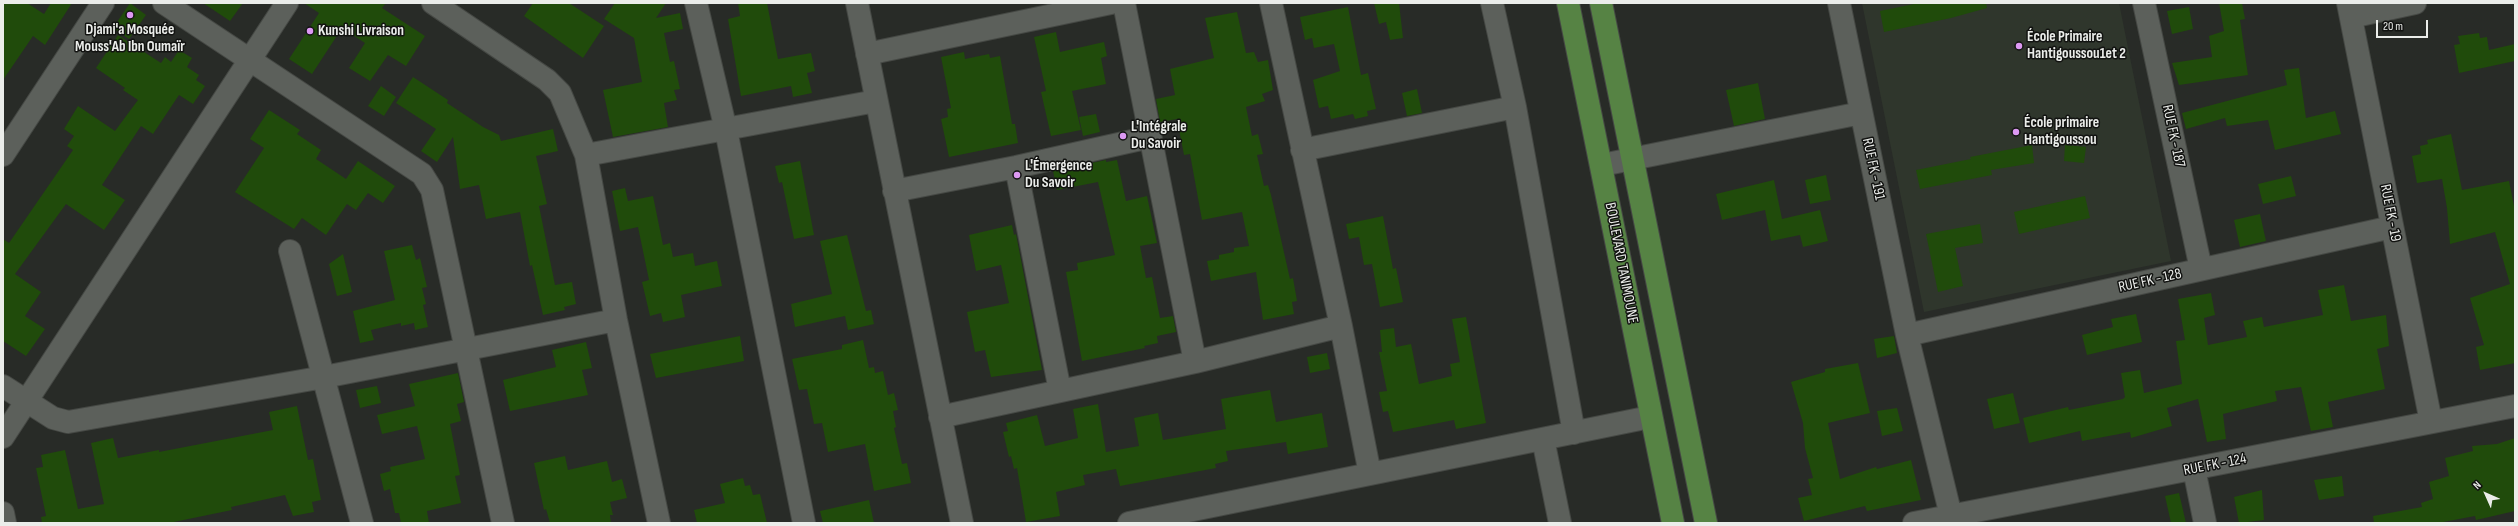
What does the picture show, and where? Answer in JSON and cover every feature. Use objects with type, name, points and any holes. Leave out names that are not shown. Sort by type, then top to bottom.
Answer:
[{"type":"main road","name":"BOULEVARD TANIMOUNE","points":[[1568,3],[1602,165],[1650,417],[1673,523]]},
{"type":"main road","points":[[1601,3],[1634,160],[1706,523]]},
{"type":"street","points":[[3,154],[103,3]]},
{"type":"street","points":[[164,3],[422,174],[428,181],[467,349],[504,523]]},
{"type":"street","points":[[3,437],[287,3]]},
{"type":"street","points":[[433,3],[553,85],[560,93],[586,155],[616,320],[659,523]]},
{"type":"street","points":[[696,3],[726,130],[804,523]]},
{"type":"street","points":[[857,3],[962,523]]},
{"type":"street","points":[[867,54],[1111,3]]},
{"type":"street","points":[[1124,3],[1194,362]]},
{"type":"street","points":[[1270,3],[1341,326],[1370,474]]},
{"type":"street","points":[[1492,3],[1515,107],[1574,433]]},
{"type":"street","name":"RUE FK - 191","points":[[1839,3],[1908,335],[1951,516]]},
{"type":"street","name":"RUE FK - 187","points":[[2144,3],[2202,269]]},
{"type":"street","points":[[2349,10],[2415,3]]},
{"type":"street","name":"RUE FK - 19","points":[[2349,10],[2431,422]]},
{"type":"street","points":[[586,155],[876,101]]},
{"type":"street","points":[[1302,150],[1515,107]]},
{"type":"street","points":[[1602,165],[1634,160],[1861,113]]},
{"type":"street","points":[[894,191],[1016,167],[1150,137]]},
{"type":"street","points":[[1016,167],[1060,391]]},
{"type":"street","name":"RUE FK - 128","points":[[1908,335],[2392,227]]},
{"type":"street","points":[[290,251],[362,523]]},
{"type":"street","points":[[3,386],[26,403],[52,418],[68,422],[324,377],[616,320]]},
{"type":"street","points":[[940,417],[1194,362],[1341,326]]},
{"type":"street","name":"RUE FK - 124","points":[[1914,523],[2515,406]]},
{"type":"street","points":[[1129,523],[1650,417]]},
{"type":"street","points":[[1543,439],[1560,523]]},
{"type":"street","points":[[2194,469],[2205,523]]},
{"type":"street","points":[[3,513],[5,523]]},
{"type":"shaded area","name":"École primaire Hantigoussou","points":[[1862,3],[2119,3],[2171,261],[1924,312]]},
{"type":"building","points":[[3,3],[27,3],[44,14],[51,3],[72,3],[45,45],[33,36],[3,80]]},
{"type":"building","points":[[130,3],[146,15],[129,39],[113,28]]},
{"type":"building","points":[[203,3],[243,3],[230,21]]},
{"type":"building","points":[[304,3],[386,3],[382,8],[425,36],[406,66],[388,55],[370,81],[349,68],[365,43],[342,28],[312,74],[289,59],[319,13]]},
{"type":"building","points":[[533,3],[569,3],[604,26],[583,58],[524,16]]},
{"type":"building","points":[[615,3],[666,3],[656,18],[680,13],[683,29],[664,33],[670,62],[674,61],[680,89],[674,90],[677,100],[664,103],[668,127],[613,137],[603,90],[642,82],[634,38],[604,19]]},
{"type":"building","points":[[738,3],[767,3],[778,59],[811,53],[815,71],[807,73],[812,93],[793,97],[791,86],[741,96],[728,19],[740,16]]},
{"type":"building","points":[[1374,3],[1399,3],[1403,38],[1390,40],[1386,22],[1379,24]]},
{"type":"building","points":[[1919,3],[1986,3],[1987,8],[1951,18],[1884,32],[1880,11]]},
{"type":"building","points":[[2219,3],[2242,3],[2245,19],[2240,20],[2248,75],[2179,85],[2172,63],[2212,57],[2209,36],[2224,31]]},
{"type":"building","points":[[1348,7],[1361,75],[1368,73],[1376,109],[1367,111],[1368,116],[1355,119],[1353,114],[1331,119],[1328,106],[1319,108],[1313,80],[1340,71],[1334,44],[1314,48],[1312,38],[1305,40],[1300,17]]},
{"type":"building","points":[[2189,7],[2193,29],[2172,34],[2167,11]]},
{"type":"building","points":[[1237,12],[1246,53],[1254,52],[1258,62],[1268,60],[1273,90],[1262,94],[1265,101],[1246,107],[1252,136],[1258,134],[1263,154],[1257,155],[1264,186],[1268,185],[1271,195],[1290,279],[1293,278],[1297,301],[1292,302],[1294,314],[1263,320],[1256,272],[1211,281],[1207,261],[1219,259],[1219,255],[1234,252],[1234,248],[1249,246],[1242,212],[1202,220],[1190,154],[1184,155],[1177,119],[1160,122],[1156,99],[1175,95],[1170,69],[1214,58],[1205,18]]},
{"type":"building","points":[[1056,32],[1060,52],[1104,42],[1107,56],[1101,58],[1106,84],[1072,91],[1081,130],[1051,136],[1041,92],[1046,91],[1034,37]]},
{"type":"building","points":[[2479,33],[2480,38],[2487,37],[2489,50],[2515,44],[2515,61],[2459,73],[2454,45],[2460,44],[2458,36]]},
{"type":"building","points":[[118,35],[161,63],[165,57],[171,62],[179,50],[192,58],[187,67],[199,75],[196,80],[205,86],[193,104],[179,95],[153,134],[141,126],[102,185],[125,200],[104,230],[66,204],[15,274],[41,292],[25,316],[45,329],[26,356],[3,341],[3,239],[9,243],[73,150],[67,146],[74,136],[64,129],[78,106],[115,131],[138,100],[123,90],[125,88],[96,68]]},
{"type":"building","points":[[964,52],[965,59],[989,54],[990,58],[1000,56],[1012,124],[1015,124],[1018,143],[949,157],[941,119],[948,117],[947,109],[951,108],[941,57]]},
{"type":"building","points":[[2299,68],[2306,118],[2335,111],[2341,134],[2275,150],[2268,120],[2227,126],[2225,118],[2186,129],[2182,113],[2287,85],[2284,70]]},
{"type":"building","points":[[413,77],[448,100],[447,103],[483,127],[499,135],[501,141],[553,129],[558,151],[536,156],[547,204],[539,206],[555,285],[572,282],[576,304],[564,307],[565,310],[543,315],[532,265],[530,266],[520,212],[486,219],[479,185],[460,189],[453,137],[437,162],[421,151],[436,129],[396,103]]},
{"type":"building","points":[[1758,83],[1765,119],[1734,126],[1726,90]]},
{"type":"building","points":[[381,86],[396,97],[384,116],[368,106]]},
{"type":"building","points":[[1417,89],[1422,113],[1407,116],[1402,93]]},
{"type":"building","points":[[269,110],[300,130],[297,134],[321,150],[316,159],[346,179],[358,161],[395,186],[383,203],[368,193],[356,210],[347,204],[326,235],[302,218],[294,229],[235,192],[264,148],[250,139]]},
{"type":"building","points":[[1096,114],[1100,132],[1083,136],[1079,117]]},
{"type":"building","points":[[2451,134],[2462,190],[2509,181],[2515,211],[2515,363],[2480,370],[2476,347],[2484,345],[2470,298],[2510,284],[2495,232],[2450,244],[2447,208],[2442,179],[2417,183],[2412,156],[2421,154],[2420,146],[2428,144],[2427,140]]},
{"type":"building","points":[[2032,145],[2034,163],[1991,170],[1992,175],[1920,189],[1916,170],[1971,159],[1970,157]]},
{"type":"building","points":[[2065,145],[2086,147],[2084,163],[2064,161]]},
{"type":"building","points":[[1106,160],[1106,162],[1117,160],[1126,201],[1147,196],[1157,243],[1140,246],[1146,278],[1152,277],[1160,318],[1173,316],[1176,332],[1157,336],[1158,343],[1144,346],[1145,348],[1082,361],[1066,272],[1078,270],[1077,263],[1115,255],[1098,182],[1057,190],[1053,171]]},
{"type":"building","points":[[800,161],[814,235],[794,239],[782,182],[779,183],[775,166]]},
{"type":"building","points":[[1826,175],[1831,200],[1810,204],[1805,180]]},
{"type":"building","points":[[2291,176],[2296,196],[2263,204],[2258,184]]},
{"type":"building","points":[[1774,180],[1782,219],[1820,210],[1828,241],[1803,247],[1800,235],[1771,241],[1765,210],[1722,220],[1716,194]]},
{"type":"building","points":[[625,188],[628,201],[653,196],[663,245],[670,243],[673,257],[693,253],[695,266],[717,261],[722,286],[681,295],[685,317],[663,322],[661,313],[650,316],[642,282],[649,280],[638,227],[620,231],[612,191]]},
{"type":"building","points":[[2085,196],[2090,218],[2019,234],[2014,212]]},
{"type":"building","points":[[2260,214],[2266,241],[2240,247],[2234,220]]},
{"type":"building","points":[[1383,216],[1393,269],[1396,268],[1403,302],[1380,307],[1372,264],[1364,265],[1359,237],[1349,239],[1346,224]]},
{"type":"building","points":[[1980,224],[1983,243],[1955,248],[1963,286],[1938,292],[1926,234]]},
{"type":"building","points":[[1012,225],[1014,235],[1016,234],[1042,370],[991,377],[985,350],[975,352],[967,312],[1009,303],[1001,265],[976,271],[969,235]]},
{"type":"building","points":[[847,235],[866,311],[871,310],[874,324],[848,330],[845,316],[795,327],[791,304],[832,294],[820,241]]},
{"type":"building","points":[[412,245],[416,260],[420,258],[427,287],[422,288],[426,304],[423,305],[428,327],[415,330],[414,323],[401,326],[401,323],[371,330],[374,340],[360,343],[353,311],[395,300],[384,251]]},
{"type":"building","points":[[343,254],[352,292],[337,296],[329,264]]},
{"type":"building","points":[[2344,285],[2351,321],[2386,315],[2389,346],[2377,349],[2385,389],[2328,402],[2333,427],[2311,431],[2301,387],[2275,391],[2277,401],[2223,414],[2226,439],[2207,442],[2198,399],[2167,408],[2172,426],[2131,438],[2130,432],[2082,441],[2080,431],[2029,443],[2023,418],[2068,407],[2069,410],[2123,399],[2125,397],[2121,373],[2140,370],[2144,393],[2182,384],[2176,341],[2185,340],[2178,299],[2211,293],[2215,315],[2204,318],[2208,345],[2247,337],[2243,321],[2262,317],[2264,327],[2323,315],[2318,290]]},
{"type":"building","points":[[2136,314],[2142,342],[2087,355],[2082,335],[2113,327],[2111,319]]},
{"type":"building","points":[[1466,317],[1486,423],[1456,429],[1454,420],[1393,432],[1388,411],[1383,412],[1379,392],[1387,391],[1379,352],[1382,352],[1380,330],[1394,328],[1396,347],[1411,344],[1419,384],[1452,376],[1450,364],[1460,362],[1452,319]]},
{"type":"building","points":[[740,336],[744,361],[656,378],[650,354]]},
{"type":"building","points":[[1894,336],[1897,353],[1877,358],[1874,339]]},
{"type":"building","points":[[863,340],[869,368],[874,367],[875,373],[883,371],[888,395],[894,393],[898,410],[893,411],[896,427],[894,428],[902,464],[907,463],[911,483],[874,491],[865,444],[828,452],[822,423],[814,424],[807,389],[799,390],[792,359],[842,349],[842,345]]},
{"type":"building","points":[[586,342],[592,368],[582,370],[588,395],[510,411],[503,380],[556,367],[552,350]]},
{"type":"building","points":[[1327,353],[1330,369],[1310,373],[1307,357]]},
{"type":"building","points":[[1858,363],[1870,413],[1828,423],[1840,479],[1876,467],[1877,469],[1911,460],[1921,500],[1867,511],[1865,506],[1804,521],[1798,498],[1812,495],[1808,479],[1813,478],[1805,448],[1803,423],[1791,382],[1825,372],[1825,369]]},
{"type":"building","points":[[458,373],[464,402],[457,404],[461,421],[450,424],[460,475],[455,476],[461,503],[427,511],[429,523],[401,523],[399,513],[395,513],[390,489],[384,491],[380,474],[391,471],[390,467],[425,459],[417,426],[382,434],[377,415],[415,406],[409,384]]},
{"type":"building","points":[[377,386],[381,403],[360,408],[356,390]]},
{"type":"building","points":[[1270,390],[1276,422],[1322,413],[1328,447],[1288,454],[1286,442],[1226,451],[1228,461],[1215,464],[1216,468],[1120,486],[1116,469],[1083,475],[1085,485],[1056,492],[1060,516],[1026,522],[1017,468],[1014,469],[1011,456],[1009,457],[1003,432],[1008,431],[1006,423],[1037,415],[1045,446],[1078,438],[1073,409],[1098,404],[1106,452],[1139,446],[1134,418],[1158,413],[1163,440],[1226,429],[1221,399]]},
{"type":"building","points":[[2013,393],[2020,423],[1994,429],[1987,399]]},
{"type":"building","points":[[297,406],[308,460],[313,459],[321,500],[312,502],[314,512],[293,516],[285,495],[231,507],[232,510],[169,523],[42,523],[41,517],[46,516],[36,468],[43,467],[41,455],[65,450],[78,509],[104,504],[91,443],[113,438],[118,458],[159,450],[159,452],[273,430],[269,412]]},
{"type":"building","points":[[1897,408],[1903,431],[1882,436],[1877,411]]},
{"type":"building","points":[[2515,438],[2515,511],[2476,520],[2475,516],[2438,523],[2374,523],[2373,516],[2422,507],[2421,503],[2433,499],[2429,482],[2449,476],[2445,458],[2473,451],[2472,446],[2497,444]]},
{"type":"building","points":[[565,456],[568,470],[607,461],[612,482],[622,479],[627,498],[610,502],[613,515],[610,515],[611,523],[550,523],[546,509],[544,510],[534,463]]},
{"type":"building","points":[[2342,476],[2344,496],[2319,500],[2314,480]]},
{"type":"building","points":[[743,478],[745,486],[750,485],[753,495],[760,494],[767,523],[697,523],[694,510],[725,503],[720,484]]},
{"type":"building","points":[[2262,490],[2264,520],[2239,523],[2234,497]]},
{"type":"building","points":[[2179,493],[2186,523],[2171,523],[2165,496]]},
{"type":"building","points":[[869,500],[874,523],[823,523],[820,511]]},
{"type":"place","name":"Djami'a Mosquée Mouss'Ab Ibn Oumaïr","points":[[130,15]]},
{"type":"place","name":"Kunshi Livraison","points":[[310,31]]},
{"type":"place","name":"École Primaire Hantigoussou1et 2","points":[[2019,46]]},
{"type":"place","name":"École primaire Hantigoussou","points":[[2016,132]]},
{"type":"place","name":"L'Intégrale Du Savoir","points":[[1123,136]]},
{"type":"place","name":"L'Émergence Du Savoir","points":[[1017,175]]}]
